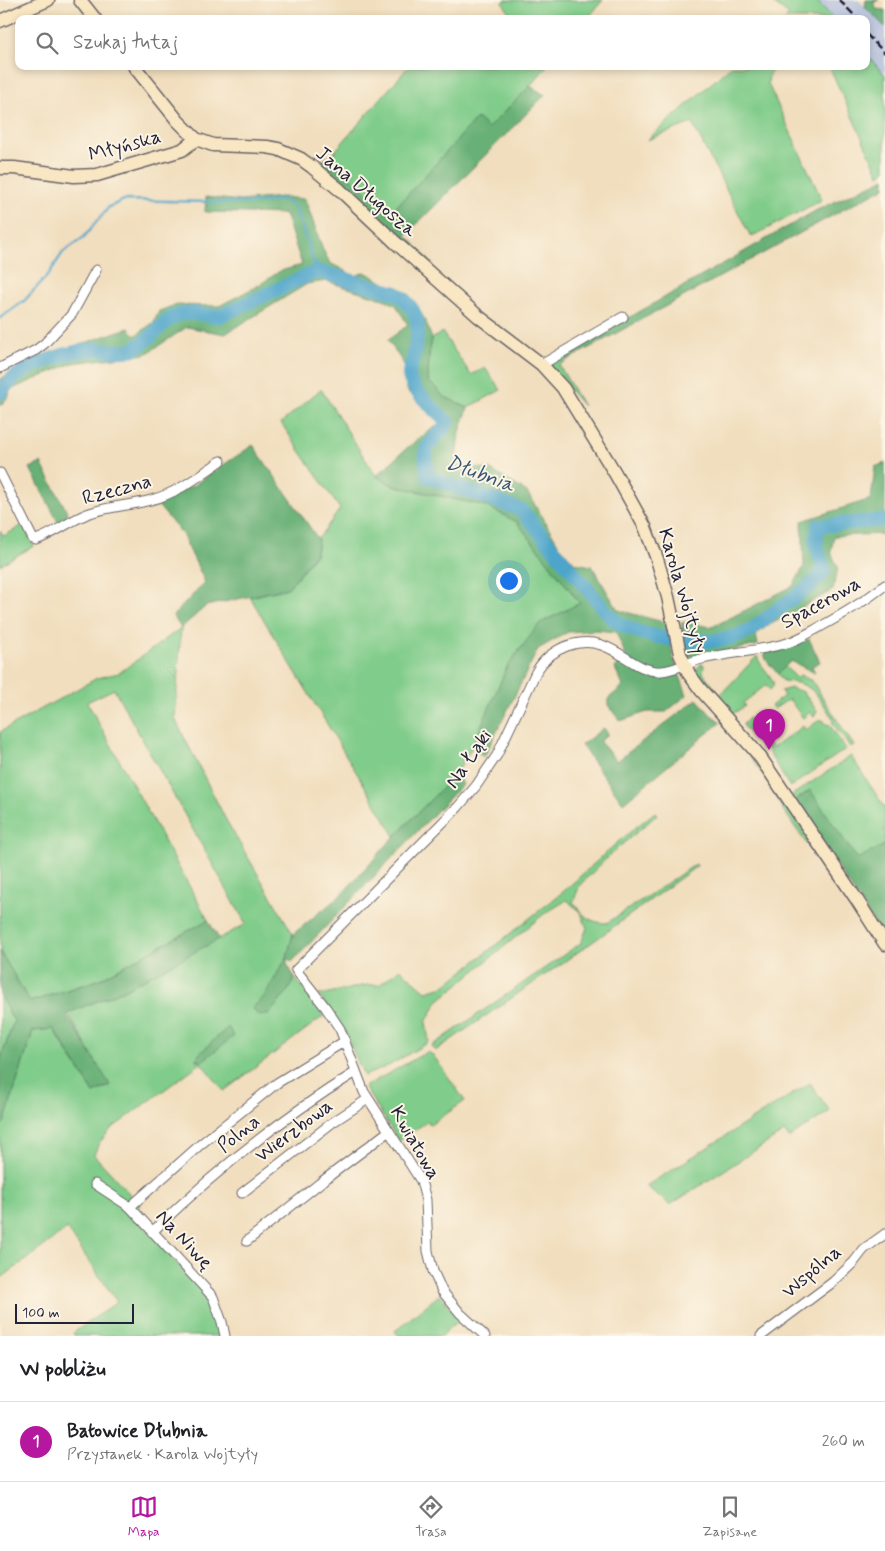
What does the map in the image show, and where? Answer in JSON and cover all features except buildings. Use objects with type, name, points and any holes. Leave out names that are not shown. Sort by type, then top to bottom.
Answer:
[{"type":"street","points":[[0,21],[48,0]]},
{"type":"street","points":[[80,0],[92,15]]},
{"type":"street","points":[[137,70],[178,121],[196,139]]},
{"type":"street","name":"Młyńska","points":[[0,168],[14,168],[74,176],[97,175],[182,150],[196,139]]},
{"type":"street","name":"Jana Długosza","points":[[196,139],[213,145],[267,147],[283,151],[301,159],[340,190],[478,316],[541,364]]},
{"type":"street","points":[[0,368],[44,344],[72,314],[96,270]]},
{"type":"street","points":[[541,364],[623,317]]},
{"type":"street","name":"Karola Wojtyły","points":[[541,364],[568,395],[631,501],[644,527],[657,559],[681,659],[701,690],[758,754],[885,944]]},
{"type":"street","name":"Rzeczna","points":[[0,473],[33,538],[36,540],[93,512],[153,500],[176,491],[221,461]]},
{"type":"street","name":"Spacerowa","points":[[681,659],[716,656],[777,646],[795,640],[848,611],[885,585]]},
{"type":"street","name":"Na Łąki","points":[[296,970],[476,786],[497,755],[536,672],[551,654],[569,645],[590,643],[610,648],[650,670],[665,671],[681,659]]},
{"type":"street","name":"Kwiatowa","points":[[296,970],[340,1029],[368,1099],[418,1175],[426,1200],[428,1250],[433,1271],[439,1284],[460,1313],[485,1336]]},
{"type":"street","points":[[130,1207],[201,1144],[265,1093],[299,1068],[345,1041]]},
{"type":"street","name":"Polna","points":[[152,1232],[271,1130],[320,1094],[356,1072]]},
{"type":"street","name":"Wierzbowa","points":[[242,1193],[333,1122],[368,1099]]},
{"type":"street","points":[[247,1241],[389,1131]]},
{"type":"street","name":"Na Niwę","points":[[95,1184],[130,1207],[213,1297],[225,1336]]},
{"type":"street","name":"Wspólna","points":[[761,1336],[833,1282],[854,1262],[864,1249],[885,1234]]},
{"type":"shaded area","points":[[816,0],[858,0],[885,27],[885,75],[870,58],[870,15],[830,15]]},
{"type":"green space","points":[[505,0],[603,0],[590,15],[509,15],[510,14],[503,3]]},
{"type":"green space","points":[[769,0],[816,0],[830,15],[789,15]]},
{"type":"green space","points":[[866,0],[879,0],[874,2],[876,9],[885,10],[885,27],[865,7]]},
{"type":"green space","points":[[870,58],[885,75],[885,171],[879,175],[831,70],[870,70]]},
{"type":"green space","points":[[406,70],[544,70],[488,128],[477,119],[389,215],[329,158]]},
{"type":"green space","points":[[726,70],[773,70],[769,75],[768,84],[822,200],[751,237],[692,123],[647,140]]},
{"type":"green space","points":[[530,86],[545,95],[406,235],[434,266],[401,240],[324,169],[321,164],[327,156],[389,215],[477,118],[488,128]]},
{"type":"green space","points":[[885,178],[885,187],[567,360],[564,355],[815,211]]},
{"type":"green space","points":[[206,197],[240,201],[281,197],[305,199],[323,250],[330,263],[355,276],[365,272],[388,285],[408,293],[426,322],[432,339],[428,381],[445,397],[468,408],[459,435],[455,466],[489,469],[527,492],[559,545],[575,563],[592,566],[618,610],[667,623],[673,657],[687,695],[666,712],[647,712],[620,721],[608,705],[608,699],[623,686],[615,668],[626,656],[616,632],[597,630],[568,632],[538,649],[484,757],[472,747],[508,665],[540,623],[580,603],[517,522],[486,506],[394,486],[376,476],[408,447],[440,423],[408,392],[404,380],[407,369],[388,340],[408,325],[396,305],[386,300],[326,281],[307,284],[225,334],[187,327],[146,354],[73,363],[10,390],[9,396],[0,406],[0,380],[19,367],[129,328],[135,336],[154,322],[159,311],[175,305],[219,306],[259,285],[280,271],[302,265],[285,214],[205,212]]},
{"type":"green space","points":[[442,332],[471,375],[485,368],[501,390],[468,408],[445,397],[428,381],[432,339]]},
{"type":"green space","points":[[564,355],[567,360],[559,365],[583,406],[550,367],[556,359]]},
{"type":"green space","points":[[321,389],[376,476],[394,486],[486,506],[517,522],[580,603],[540,624],[508,665],[472,747],[456,774],[395,836],[250,597],[288,588],[316,554],[318,539],[340,509],[281,423]]},
{"type":"green space","points":[[253,445],[318,539],[316,553],[288,588],[206,606],[181,628],[173,616],[205,582],[182,534],[156,503],[194,485]]},
{"type":"green space","points":[[41,463],[71,519],[60,526],[30,468]]},
{"type":"green space","points":[[885,463],[885,534],[834,536],[831,552],[838,568],[833,590],[766,627],[756,635],[758,645],[698,657],[687,656],[681,622],[712,627],[793,586],[804,566],[802,521],[871,499],[875,467]]},
{"type":"green space","points":[[23,525],[34,546],[0,565],[0,531],[4,536]]},
{"type":"green space","points":[[181,628],[175,719],[226,820],[293,934],[287,957],[264,997],[287,992],[295,978],[325,1015],[224,1091],[201,1063],[111,1129],[99,1143],[94,1155],[140,1205],[133,1214],[203,1292],[218,1319],[220,1336],[75,1336],[73,1333],[117,1302],[67,1229],[0,1279],[0,1127],[4,1123],[33,1031],[53,1029],[94,1093],[109,1086],[68,1013],[122,991],[246,924],[114,689],[87,702],[208,920],[98,980],[29,1002],[0,951],[0,732],[97,678],[119,673]]},
{"type":"green space","points":[[809,639],[820,662],[812,666],[815,673],[791,661],[778,674],[766,660],[764,652],[794,646]]},
{"type":"green space","points":[[757,656],[774,685],[770,690],[766,685],[743,703],[745,706],[734,713],[714,697],[697,676],[697,669],[701,664],[704,665],[703,673],[720,695]]},
{"type":"green space","points":[[785,667],[797,678],[800,675],[812,681],[854,746],[849,746],[832,722],[834,720],[814,692],[794,682],[783,681],[778,674]]},
{"type":"green space","points":[[791,688],[803,692],[817,711],[814,717],[810,712],[803,718],[789,699],[774,709],[771,706],[784,696],[781,691]]},
{"type":"green space","points":[[697,699],[711,715],[721,722],[623,803],[581,745],[604,728],[608,734],[600,742],[617,761]]},
{"type":"green space","points":[[749,718],[772,748],[803,726],[806,730],[819,720],[823,720],[827,725],[829,724],[846,749],[790,787],[769,753],[770,751],[745,729],[743,724]]},
{"type":"green space","points":[[741,744],[765,773],[844,892],[841,894],[782,808],[769,783]]},
{"type":"green space","points":[[851,756],[885,808],[885,845],[857,859],[810,790],[795,801],[792,795]]},
{"type":"green space","points":[[456,774],[463,784],[292,962],[287,958],[287,964],[295,978],[287,992],[268,1015],[258,1015],[252,1008],[264,997],[287,957],[293,934],[341,895],[395,836]]},
{"type":"green space","points":[[810,790],[857,859],[885,845],[885,940],[795,801]]},
{"type":"green space","points":[[655,812],[657,815],[612,853],[580,885],[573,902],[591,920],[607,923],[696,864],[697,866],[594,941],[435,1051],[432,1046],[581,943],[587,928],[581,913],[567,900],[544,914],[438,1001],[426,1022],[429,1042],[390,1065],[364,1076],[344,1029],[319,995],[367,985],[379,985],[400,969],[426,991],[444,986],[564,891],[619,841]]},
{"type":"green space","points":[[208,920],[219,939],[122,991],[68,1013],[67,1015],[110,1085],[94,1093],[54,1029],[33,1031],[4,1123],[0,1127],[0,1061],[14,1021],[0,996],[0,951],[30,1002],[98,980]]},
{"type":"green space","points":[[0,996],[14,1021],[0,1061]]},
{"type":"green space","points":[[228,1027],[234,1036],[201,1062],[196,1059],[200,1053]]},
{"type":"green space","points":[[427,1052],[433,1055],[465,1101],[430,1125],[428,1121],[399,1141],[364,1087]]},
{"type":"green space","points":[[810,1083],[830,1111],[789,1138],[784,1132],[670,1205],[646,1186]]},
{"type":"green space","points":[[439,1295],[461,1320],[450,1327],[442,1336],[399,1336],[395,1331]]},
{"type":"waterway","points":[[0,318],[24,301],[49,274],[63,252],[83,238],[109,207],[124,200],[253,203],[283,199],[295,207],[317,271]]},
{"type":"waterway","name":"Dłubnia","points":[[0,393],[16,376],[32,366],[86,350],[123,351],[133,349],[146,341],[175,316],[192,313],[220,316],[317,271],[396,293],[405,300],[415,315],[418,330],[409,372],[410,380],[424,400],[448,422],[426,449],[428,477],[521,510],[610,616],[624,626],[655,636],[689,641],[706,641],[738,636],[751,630],[817,580],[824,570],[816,544],[818,526],[885,520]]},
{"type":"railway","points":[[839,0],[854,15]]},
{"type":"railway","points":[[870,38],[885,53]]},
{"type":"place","name":"Batowice Dłubnia","points":[[769,750]]}]
